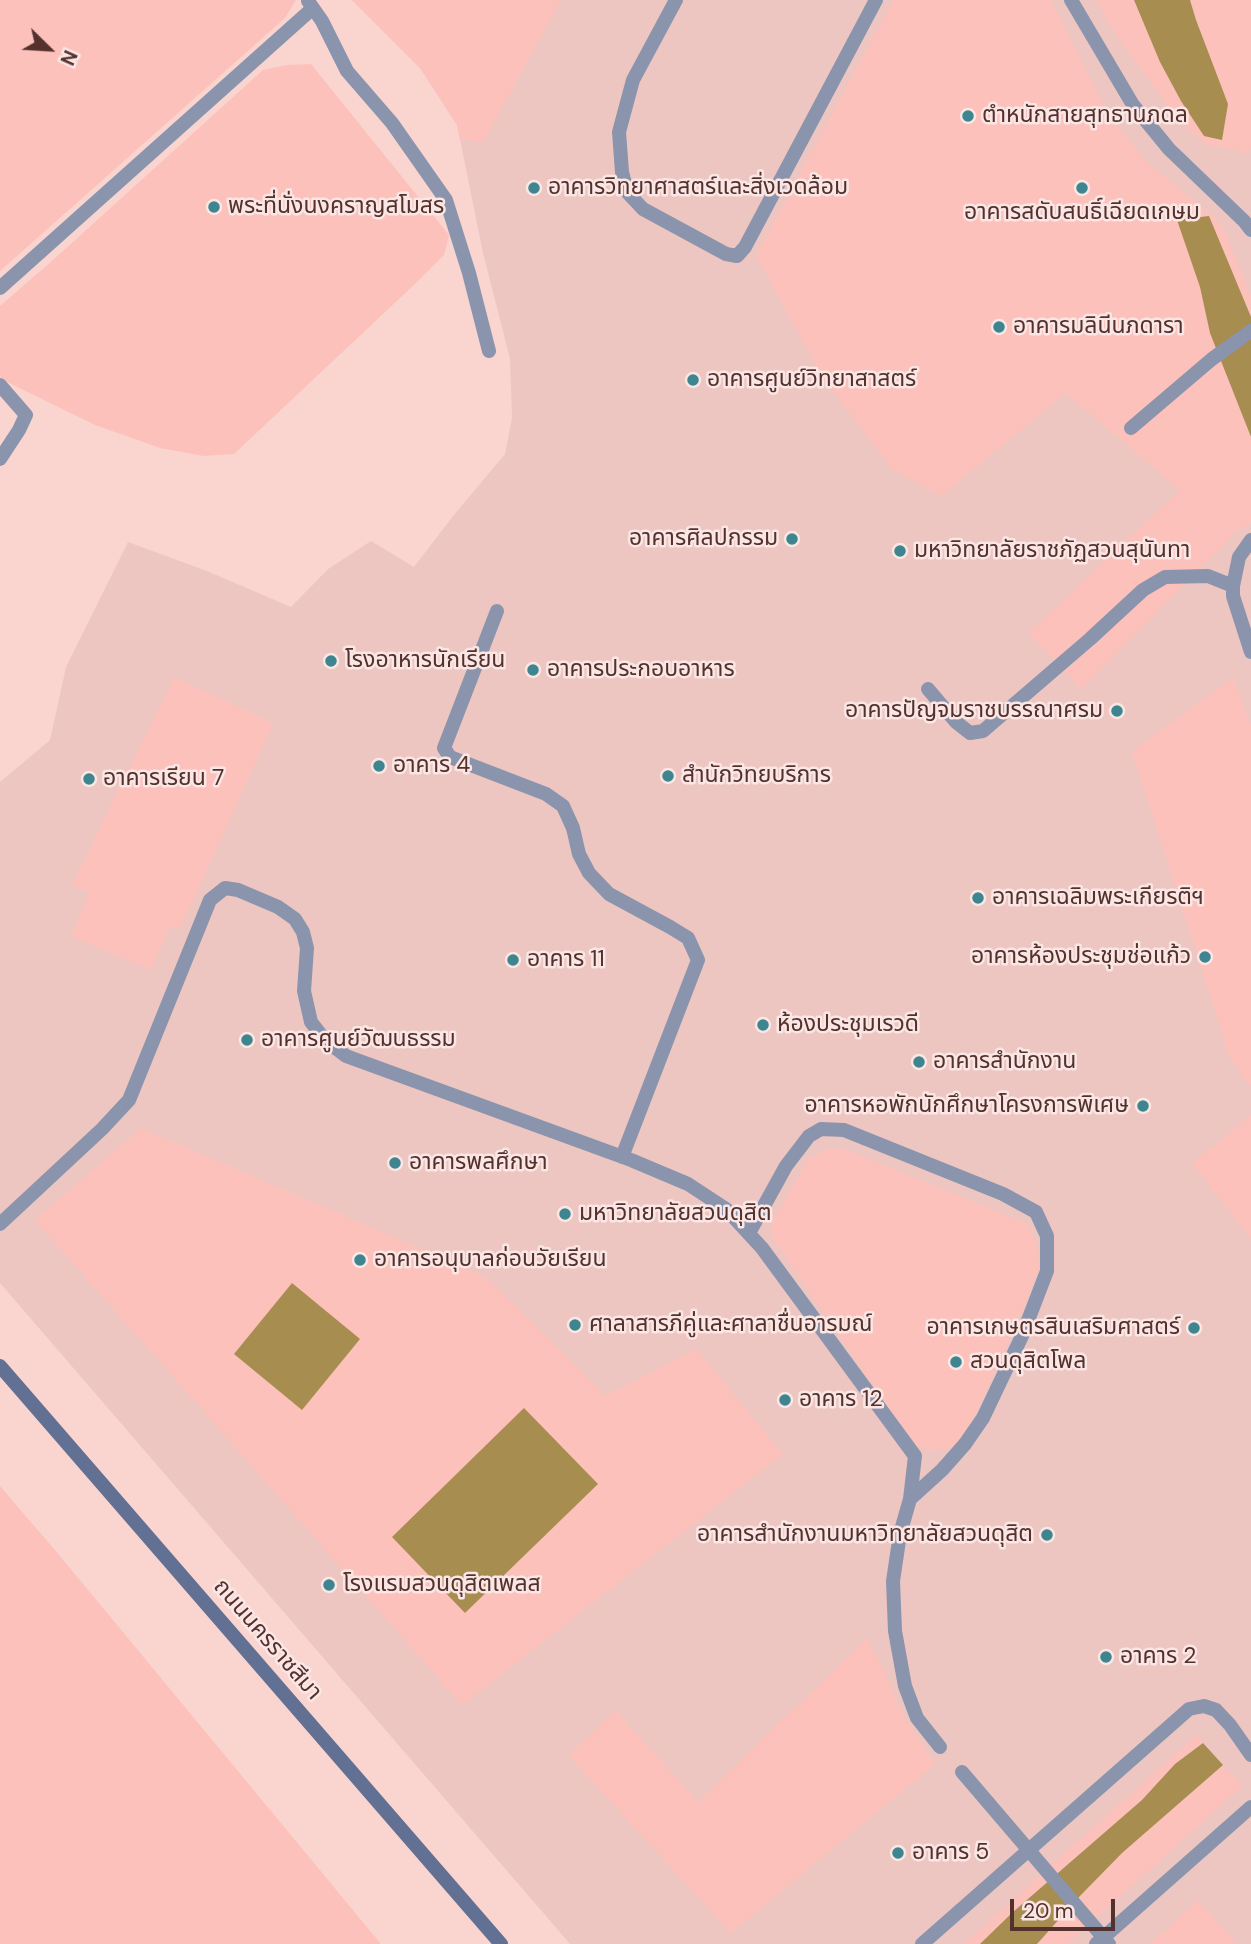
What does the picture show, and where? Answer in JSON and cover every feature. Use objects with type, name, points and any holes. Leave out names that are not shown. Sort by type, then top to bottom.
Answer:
[{"type":"main road","name":"ถนนนครราชสีมา","points":[[0,1366],[501,1944]]},
{"type":"lane","points":[[676,0],[632,80],[619,132],[622,172],[627,192],[643,209],[726,254],[737,256],[746,247],[876,0]]},
{"type":"lane","points":[[1071,0],[1133,105],[1170,149],[1251,230]]},
{"type":"lane","points":[[0,288],[310,4],[322,20],[346,71],[392,123],[446,200],[469,272],[489,351]]},
{"type":"lane","points":[[1130,428],[1212,359],[1251,331]]},
{"type":"lane","points":[[0,385],[26,415],[0,459]]},
{"type":"lane","points":[[1251,540],[1239,557],[1233,586],[1233,596],[1251,652]]},
{"type":"lane","points":[[929,689],[956,722],[970,733],[983,731],[1143,590],[1165,576],[1208,576],[1233,586]]},
{"type":"lane","points":[[497,611],[444,748],[450,757],[546,794],[563,806],[573,828],[579,854],[589,873],[609,894],[688,938],[698,960],[622,1157]]},
{"type":"lane","points":[[0,1224],[102,1129],[129,1100],[210,900],[225,888],[238,890],[278,907],[295,919],[303,932],[307,947],[304,991],[312,1022],[325,1040],[346,1056],[622,1157],[688,1184],[726,1209],[762,1248],[915,1456],[910,1499],[900,1534],[893,1581],[894,1632],[905,1686],[917,1718],[940,1747]]},
{"type":"lane","points":[[749,1233],[786,1166],[809,1136],[821,1129],[844,1130],[1003,1194],[1036,1212],[1047,1236],[1047,1271],[1022,1336],[983,1418],[942,1470],[910,1499]]},
{"type":"lane","points":[[922,1944],[1189,1709],[1203,1706],[1216,1710],[1251,1755]]},
{"type":"lane","points":[[962,1772],[1088,1920],[1102,1942],[1251,1807]]},
{"type":"shaded area","points":[[0,0],[296,0],[285,18],[0,271]]},
{"type":"shaded area","name":"มหาวิทยาลัยสวนดุสิต","points":[[352,0],[1251,0],[1251,1944],[570,1944],[0,1283],[0,782],[50,740],[66,667],[128,542],[207,571],[291,607],[328,569],[371,541],[414,567],[505,454],[512,418],[510,359],[483,253],[457,125],[420,68]]},
{"type":"shaded area","points":[[352,0],[561,0],[483,142],[460,139],[457,125],[420,68]]},
{"type":"shaded area","points":[[893,0],[1051,0],[1108,115],[1148,163],[1221,223],[1251,296],[1251,523],[1237,531],[1081,689],[1029,633],[1180,490],[1066,393],[941,496],[892,469],[822,376],[756,256]]},
{"type":"shaded area","points":[[1096,0],[1251,0],[1251,150],[1247,153],[1206,144],[1179,121],[1112,29]]},
{"type":"shaded area","points":[[1134,0],[1190,0],[1228,104],[1222,140],[1204,136],[1181,101],[1160,62]]},
{"type":"shaded area","points":[[311,64],[449,235],[444,255],[234,454],[204,456],[160,448],[95,425],[3,380],[0,376],[0,306],[263,70]]},
{"type":"shaded area","points":[[1209,216],[1251,317],[1251,437],[1210,333],[1200,287],[1177,220]]},
{"type":"shaded area","points":[[174,677],[273,723],[180,929],[170,926],[151,970],[71,936],[89,893],[72,885]]},
{"type":"shaded area","points":[[1233,678],[1251,726],[1251,1086],[1230,1059],[1132,751]]},
{"type":"shaded area","points":[[1251,1115],[1251,1239],[1192,1163]]},
{"type":"shaded area","points":[[141,1128],[484,1276],[605,1396],[696,1349],[783,1454],[462,1705],[35,1220]]},
{"type":"shaded area","points":[[831,1148],[847,1150],[1028,1224],[1038,1250],[1039,1267],[973,1419],[954,1447],[930,1451],[916,1445],[772,1237],[771,1223],[809,1158]]},
{"type":"shaded area","points":[[292,1283],[360,1339],[302,1410],[234,1354]]},
{"type":"shaded area","points":[[524,1408],[598,1484],[465,1613],[392,1537]]},
{"type":"shaded area","points":[[0,1486],[60,1556],[381,1944],[0,1944]]},
{"type":"shaded area","points":[[866,1639],[884,1670],[899,1709],[935,1764],[731,1933],[568,1755],[616,1711],[698,1802]]},
{"type":"shaded area","points":[[1196,1735],[1242,1786],[1067,1944],[964,1944]]},
{"type":"shaded area","points":[[1203,1743],[1223,1765],[1122,1853],[1037,1944],[980,1944],[1142,1800],[1175,1764]]},
{"type":"shaded area","points":[[1198,1900],[1237,1944],[1150,1944]]},
{"type":"place","name":"ตำหนักสายสุทธานภดล","points":[[968,116]]},
{"type":"place","name":"อาคารวิทยาศาสตร์และสิ่งเวดล้อม","points":[[534,188]]},
{"type":"place","name":"อาคารสดับสนธิ์เฉียดเกษม","points":[[1082,188]]},
{"type":"place","name":"พระที่นั่งนงคราญสโมสร","points":[[214,207]]},
{"type":"place","name":"อาคารมลินีนภดารา","points":[[999,327]]},
{"type":"place","name":"อาคารศูนย์วิทยาสาสตร์","points":[[693,380]]},
{"type":"place","name":"อาคารศิลปกรรม","points":[[792,539]]},
{"type":"place","name":"มหาวิทยาลัยราชภัฏสวนสุนันทา","points":[[900,551]]},
{"type":"place","name":"โรงอาหารนักเรียน","points":[[331,661]]},
{"type":"place","name":"อาคารประกอบอาหาร","points":[[533,670]]},
{"type":"place","name":"อาคารปัญจมราชบรรณาศรม","points":[[1117,711]]},
{"type":"place","name":"อาคาร 4","points":[[379,766]]},
{"type":"place","name":"สำนักวิทยบริการ","points":[[668,776]]},
{"type":"place","name":"อาคารเรียน 7","points":[[89,779]]},
{"type":"place","name":"อาคารเฉลิมพระเกียรติฯ","points":[[978,898]]},
{"type":"place","name":"อาคารห้องประชุมช่อแก้ว","points":[[1205,957]]},
{"type":"place","name":"อาคาร 11","points":[[513,960]]},
{"type":"place","name":"ห้องประชุมเรวดี","points":[[763,1025]]},
{"type":"place","name":"อาคารศูนย์วัฒนธรรม","points":[[247,1040]]},
{"type":"place","name":"อาคารสำนักงาน","points":[[919,1062]]},
{"type":"place","name":"อาคารหอพักนักศึกษาโครงการพิเศษ","points":[[1143,1106]]},
{"type":"place","name":"อาคารพลศึกษา","points":[[395,1163]]},
{"type":"place","name":"มหาวิทยาลัยสวนดุสิต","points":[[565,1214]]},
{"type":"place","name":"อาคารอนุบาลก่อนวัยเรียน","points":[[360,1260]]},
{"type":"place","name":"ศาลาสารภีคู่และศาลาชื่นอารมณ์","points":[[575,1325]]},
{"type":"place","name":"อาคารเกษตรสินเสริมศาสตร์","points":[[1194,1328]]},
{"type":"place","name":"สวนดุสิตโพล","points":[[956,1362]]},
{"type":"place","name":"อาคาร 12","points":[[785,1400]]},
{"type":"place","name":"อาคารสำนักงานมหาวิทยาลัยสวนดุสิต","points":[[1047,1535]]},
{"type":"place","name":"โรงแรมสวนดุสิตเพลส","points":[[329,1585]]},
{"type":"place","name":"อาคาร 2","points":[[1106,1657]]},
{"type":"place","name":"อาคาร 5","points":[[898,1853]]}]
